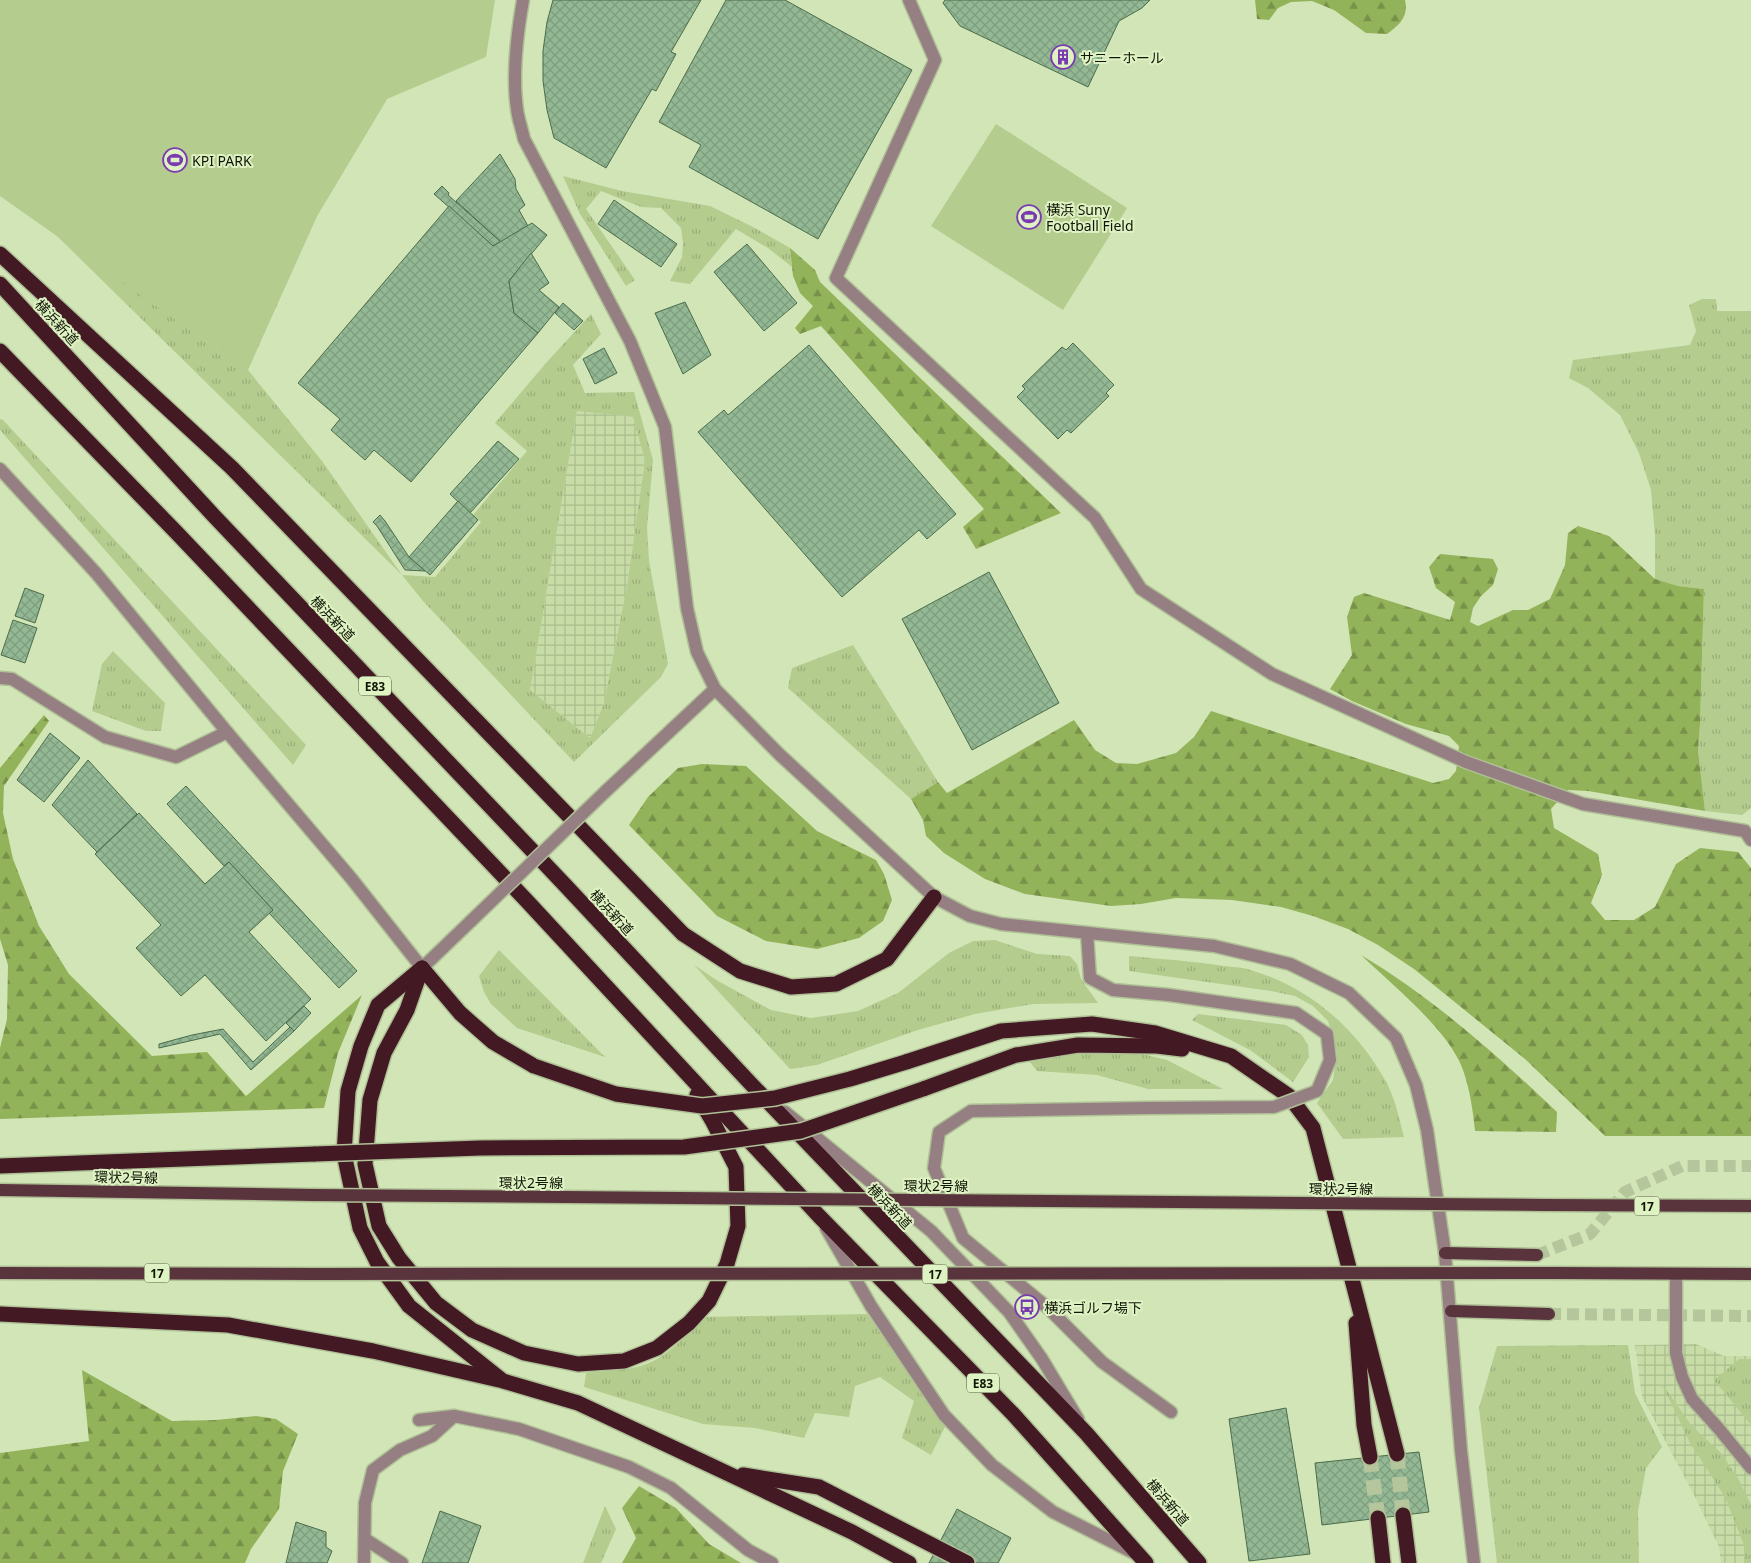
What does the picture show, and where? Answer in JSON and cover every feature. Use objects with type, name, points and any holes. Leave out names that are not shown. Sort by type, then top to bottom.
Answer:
[{"type":"highway","points":[[0,254],[232,468],[683,934],[740,971],[791,987],[836,984],[887,959],[934,897]]},
{"type":"highway","name":"横浜新道","points":[[0,284],[214,516],[752,1085],[1086,1433],[1199,1563]]},
{"type":"highway","name":"E83","points":[[0,351],[176,532],[526,900],[818,1216],[1013,1414],[1143,1560]]},
{"type":"highway","points":[[422,968],[407,1010],[384,1053],[370,1100],[365,1164],[379,1226],[400,1258],[436,1303],[472,1330],[524,1353],[578,1364],[624,1361],[657,1348],[689,1323],[708,1301],[727,1264],[738,1226],[736,1167],[713,1122],[676,1062]]},
{"type":"highway","points":[[422,968],[460,1013],[494,1042],[534,1066],[616,1094],[702,1106],[775,1098],[850,1079],[1000,1031],[1092,1024],[1155,1033],[1231,1056],[1289,1096],[1314,1128],[1397,1454]]},
{"type":"highway","points":[[422,968],[378,1005],[361,1046],[348,1090],[344,1154],[360,1228],[377,1262],[409,1306],[503,1381]]},
{"type":"highway","points":[[0,1166],[480,1148],[684,1147],[801,1130],[1016,1055],[1078,1045],[1156,1046],[1231,1056]]},
{"type":"highway","points":[[1353,1284],[1364,1425],[1370,1457]]},
{"type":"highway","points":[[0,1314],[228,1325],[373,1351],[503,1381],[578,1403],[852,1532],[909,1563]]},
{"type":"highway","points":[[727,1473],[819,1487],[967,1563]]},
{"type":"highway","points":[[1403,1515],[1409,1563]]},
{"type":"highway","points":[[1378,1518],[1383,1563]]},
{"type":"main road","name":"環状2号線","points":[[0,1190],[313,1195],[1751,1206]]},
{"type":"main road","points":[[1445,1253],[1537,1255]]},
{"type":"main road","name":"17","points":[[0,1272],[314,1274],[1751,1274]]},
{"type":"main road","points":[[1451,1311],[1549,1314]]},
{"type":"street","points":[[523,0],[517,32],[516,70],[517,108],[524,139],[630,341],[665,427],[687,608],[697,652],[716,689],[779,754],[934,897],[970,916],[1001,924],[1214,946],[1290,964],[1349,993],[1396,1038],[1416,1085],[1427,1130],[1445,1253],[1462,1451],[1474,1563]]},
{"type":"street","points":[[909,0],[935,60],[836,278],[1095,518],[1141,589],[1272,674],[1466,762],[1583,804],[1749,834]]},
{"type":"street","points":[[0,469],[96,573],[351,878],[422,968],[606,791],[716,689]]},
{"type":"street","points":[[0,678],[12,679],[105,737],[176,757],[227,732]]},
{"type":"street","points":[[1086,933],[1090,978],[1113,990],[1169,995],[1296,1013],[1327,1034],[1330,1060],[1317,1091],[1274,1107],[971,1111],[939,1132],[934,1168],[963,1238],[1048,1308],[1102,1362],[1171,1412]]},
{"type":"street","points":[[752,1085],[931,1231],[1008,1312],[1042,1359],[1086,1433]]},
{"type":"street","points":[[818,1216],[871,1306],[944,1415],[992,1465],[1053,1512],[1143,1560]]},
{"type":"street","points":[[1676,1274],[1676,1353],[1682,1378],[1692,1399],[1749,1460]]},
{"type":"street","points":[[419,1420],[454,1416],[520,1429],[629,1467],[672,1488],[748,1550],[772,1563]]},
{"type":"street","points":[[364,1563],[365,1503],[373,1470],[400,1450],[432,1436],[454,1416]]},
{"type":"street","points":[[364,1539],[402,1563]]},
{"type":"shaded area","points":[[577,411],[633,417],[645,459],[627,586],[604,703],[590,738],[530,690]]},
{"type":"shaded area","points":[[1696,1344],[1724,1356],[1751,1356],[1751,1563],[1721,1563],[1719,1547],[1642,1397],[1635,1345]]},
{"type":"green space","name":"KPI PARK","points":[[0,0],[495,0],[486,57],[387,99],[317,216],[247,370],[0,196]]},
{"type":"green space","points":[[1255,0],[1405,0],[1406,11],[1402,20],[1387,34],[1366,33],[1334,10],[1312,1],[1291,2],[1278,8],[1269,20],[1257,19]]},
{"type":"green space","points":[[387,99],[317,216],[248,370],[322,461],[402,575],[54,233],[220,351]]},
{"type":"green space","name":"横浜 Suny Football Field","points":[[996,124],[1127,208],[1063,310],[931,226]]},
{"type":"green space","points":[[563,176],[622,191],[710,206],[790,248],[792,267],[768,248],[736,229],[690,284],[670,281],[682,257],[681,228],[661,208],[641,207],[601,191],[586,209],[635,280],[626,286],[580,214]]},
{"type":"green space","points":[[790,248],[815,270],[820,282],[1061,513],[976,549],[963,527],[984,509],[821,326],[800,334],[795,328],[813,306],[800,293],[793,276]]},
{"type":"green space","points":[[1702,299],[1716,299],[1717,311],[1751,311],[1751,808],[1742,815],[1705,811],[1698,750],[1704,589],[1678,586],[1655,579],[1655,535],[1651,490],[1639,453],[1620,415],[1588,388],[1569,378],[1573,360],[1690,345],[1696,331],[1689,305]]},
{"type":"green space","points":[[591,314],[601,334],[573,365],[585,393],[634,392],[653,460],[647,528],[649,561],[668,664],[661,677],[574,762],[423,601],[402,575],[435,577],[481,522],[473,515],[527,451],[495,423]],"holes":[[[577,411],[633,417],[645,460],[627,586],[604,703],[590,738],[530,690]]]},
{"type":"green space","points":[[0,419],[3,420],[306,745],[293,765],[0,430]]},
{"type":"green space","points":[[1578,526],[1609,536],[1655,579],[1678,586],[1704,589],[1698,750],[1705,811],[1588,791],[1568,790],[1551,809],[1554,828],[1598,854],[1602,875],[1591,903],[1605,920],[1634,920],[1655,907],[1676,864],[1700,848],[1738,852],[1751,868],[1751,1136],[1605,1136],[1525,1059],[1414,969],[1378,945],[1348,929],[1313,916],[1281,907],[1232,900],[1176,898],[1141,904],[1111,906],[1025,894],[985,879],[944,853],[926,836],[923,820],[911,799],[938,782],[947,793],[1074,720],[1095,750],[1116,763],[1137,764],[1176,753],[1194,737],[1211,711],[1433,783],[1449,779],[1456,771],[1459,746],[1449,736],[1406,724],[1352,701],[1330,689],[1352,655],[1347,617],[1354,597],[1364,593],[1450,620],[1455,602],[1436,588],[1429,567],[1440,554],[1493,559],[1498,569],[1493,585],[1481,596],[1473,608],[1470,622],[1478,626],[1513,610],[1528,610],[1550,599],[1565,565],[1568,533]]},
{"type":"green space","points":[[853,645],[938,782],[911,799],[788,688],[792,668]]},
{"type":"green space","points":[[113,651],[165,703],[161,731],[146,731],[92,711],[102,664]]},
{"type":"green space","points":[[44,715],[49,721],[4,786],[3,813],[13,859],[39,926],[69,974],[152,1056],[207,1052],[246,1096],[362,995],[338,1053],[324,1108],[0,1119],[0,1048],[7,1019],[8,965],[0,939],[0,768]]},
{"type":"green space","points":[[702,764],[746,766],[817,831],[876,860],[884,874],[892,900],[883,921],[859,938],[817,949],[766,941],[717,916],[629,825],[648,797],[678,768]]},
{"type":"green space","points":[[995,940],[1037,954],[1070,956],[1077,964],[1081,979],[1098,1003],[1033,1004],[975,1014],[918,1030],[817,1065],[790,1069],[694,965],[718,981],[771,1010],[811,1018],[858,1011],[898,993],[949,953],[973,941]]},
{"type":"green space","points":[[499,950],[605,1057],[517,1028],[491,1004],[484,992],[479,976]]},
{"type":"green space","points":[[1361,955],[1439,1008],[1511,1069],[1557,1112],[1556,1132],[1475,1131],[1468,1085],[1456,1055],[1446,1039],[1403,994]]},
{"type":"green space","points":[[1129,956],[1244,968],[1271,977],[1311,998],[1345,1027],[1373,1061],[1391,1093],[1404,1137],[1343,1139],[1317,1103],[1333,1080],[1337,1053],[1328,1021],[1313,1006],[1295,996],[1271,991],[1129,971]]},
{"type":"green space","points":[[1198,1014],[1286,1025],[1302,1035],[1308,1045],[1309,1057],[1293,1082],[1250,1050],[1192,1020]]},
{"type":"green space","points":[[1084,1050],[1131,1051],[1167,1060],[1223,1089],[1148,1089],[1097,1075],[1037,1071],[1030,1062]]},
{"type":"green space","points":[[867,1314],[946,1425],[931,1455],[902,1438],[914,1401],[880,1377],[855,1386],[849,1417],[815,1413],[804,1438],[755,1428],[703,1424],[584,1387],[586,1373],[637,1367],[665,1354],[681,1341],[701,1317]]},
{"type":"green space","points":[[1628,1345],[1635,1393],[1662,1447],[1646,1468],[1638,1511],[1639,1563],[1497,1563],[1479,1408],[1497,1346]]},
{"type":"green space","points":[[1739,1359],[1751,1359],[1751,1425],[1714,1380]]},
{"type":"green space","points":[[82,1370],[172,1421],[216,1420],[256,1416],[276,1419],[298,1434],[283,1471],[279,1509],[251,1549],[245,1563],[0,1563],[0,1453],[89,1441]]},
{"type":"green space","points":[[1661,1382],[1691,1425],[1721,1453],[1739,1480],[1751,1505],[1751,1563],[1744,1563],[1744,1545],[1725,1497],[1690,1443]]},
{"type":"green space","points":[[639,1486],[676,1508],[709,1544],[741,1563],[622,1563],[636,1538],[622,1508]]},
{"type":"green space","points":[[605,1506],[616,1529],[601,1563],[583,1563]]},
{"type":"building","points":[[553,0],[701,0],[671,52],[676,54],[656,91],[652,89],[606,168],[554,138],[547,110],[543,81],[543,51],[547,22]]},
{"type":"building","points":[[726,0],[785,0],[912,70],[818,239],[689,167],[701,145],[659,122]]},
{"type":"building","name":"サニーホール","points":[[945,0],[1150,0],[1142,8],[1119,21],[1088,87],[960,26],[943,3]]},
{"type":"building","points":[[500,154],[515,179],[516,189],[525,205],[519,210],[528,226],[501,242],[456,201]]},
{"type":"building","points":[[442,186],[449,193],[448,195],[501,242],[493,246],[434,194]]},
{"type":"building","points":[[614,200],[677,244],[661,267],[598,224]]},
{"type":"building","points":[[449,206],[493,246],[532,223],[547,235],[509,281],[514,313],[538,333],[411,482],[374,450],[365,460],[331,430],[340,419],[298,383]]},
{"type":"building","points":[[747,244],[797,303],[764,331],[714,272]]},
{"type":"building","points":[[531,253],[549,283],[539,290],[559,307],[538,333],[514,313],[509,281]]},
{"type":"building","points":[[685,302],[711,355],[683,374],[655,313]]},
{"type":"building","points":[[563,303],[583,321],[574,330],[555,313]]},
{"type":"building","points":[[1073,343],[1114,385],[1106,393],[1109,396],[1071,433],[1067,430],[1058,439],[1017,397],[1025,389],[1022,386],[1062,347],[1066,350]]},
{"type":"building","points":[[809,345],[956,514],[927,539],[919,530],[842,597],[698,432],[724,410],[728,415]]},
{"type":"building","points":[[604,348],[617,373],[595,384],[583,359]]},
{"type":"building","points":[[498,441],[519,459],[470,513],[450,494]]},
{"type":"building","points":[[458,501],[478,520],[430,575],[409,557]]},
{"type":"building","points":[[380,515],[409,557],[425,571],[405,570],[373,522]]},
{"type":"building","points":[[989,572],[1059,703],[972,750],[902,619]]},
{"type":"building","points":[[25,588],[44,595],[35,623],[15,616]]},
{"type":"building","points":[[13,620],[37,628],[25,663],[1,655]]},
{"type":"building","points":[[50,733],[80,758],[44,802],[17,780]]},
{"type":"building","points":[[88,760],[137,814],[97,852],[52,805]]},
{"type":"building","points":[[186,786],[357,971],[339,988],[269,913],[273,910],[229,862],[224,866],[167,804]]},
{"type":"building","points":[[139,813],[205,884],[229,862],[273,910],[249,932],[311,999],[266,1041],[205,975],[181,996],[136,948],[161,925],[95,854]]},
{"type":"building","points":[[304,1006],[311,1013],[294,1031],[286,1023]]},
{"type":"building","points":[[290,1027],[294,1031],[251,1070],[220,1034],[159,1048],[159,1044],[223,1029],[253,1062]]},
{"type":"building","points":[[1286,1408],[1310,1554],[1249,1561],[1229,1419]]},
{"type":"building","points":[[1419,1452],[1429,1512],[1322,1525],[1315,1463]]},
{"type":"building","points":[[957,1509],[1011,1538],[998,1563],[929,1563]]},
{"type":"building","points":[[440,1511],[481,1526],[468,1563],[422,1563]]},
{"type":"building","points":[[296,1522],[326,1532],[326,1547],[332,1551],[327,1563],[286,1563]]},
{"type":"tunnel","points":[[1537,1255],[1590,1234],[1625,1192],[1682,1166],[1751,1166]]},
{"type":"tunnel","points":[[1549,1314],[1751,1316]]},
{"type":"tunnel","points":[[1397,1454],[1403,1515]]},
{"type":"tunnel","points":[[1370,1457],[1378,1518]]},
{"type":"place","name":"サニーホール","points":[[1063,57]]},
{"type":"place","name":"KPI PARK","points":[[175,160]]},
{"type":"place","name":"横浜 Suny Football Field","points":[[1029,217]]},
{"type":"place","name":"横浜ゴルフ場下","points":[[1027,1307]]}]
